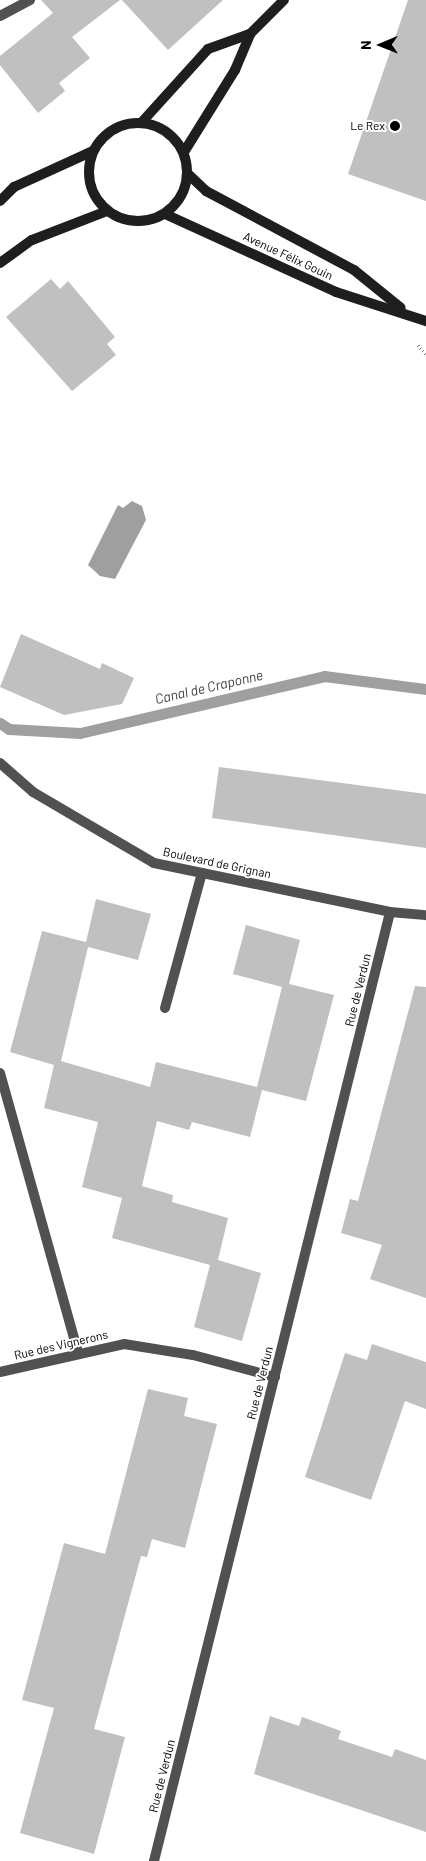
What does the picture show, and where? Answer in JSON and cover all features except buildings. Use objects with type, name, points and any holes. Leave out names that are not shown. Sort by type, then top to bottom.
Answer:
[{"type":"main road","points":[[184,152],[235,70],[250,34],[284,0]]},
{"type":"main road","points":[[0,201],[14,187],[93,151],[113,129],[141,122],[208,49],[250,34]]},
{"type":"main road","points":[[93,151],[89,184],[107,211],[136,222],[165,214],[185,189],[188,174],[184,152],[166,131],[141,122]]},
{"type":"main road","name":"Avenue Félix Gouin","points":[[188,174],[206,191],[354,270],[404,311]]},
{"type":"main road","points":[[0,263],[32,240],[107,211]]},
{"type":"main road","name":"Avenue Félix Gouin","points":[[165,214],[336,292],[404,311],[426,321]]},
{"type":"street","points":[[0,16],[30,0]]},
{"type":"street","name":"Boulevard de Grignan","points":[[0,763],[33,792],[154,863],[390,912],[426,914]]},
{"type":"street","points":[[165,1008],[202,873]]},
{"type":"street","name":"Rue de Verdun","points":[[154,1861],[390,912]]},
{"type":"street","points":[[0,1073],[78,1352]]},
{"type":"street","name":"Rue des Vignerons","points":[[0,1372],[78,1352],[124,1344],[193,1355],[274,1377]]},
{"type":"shaded area","points":[[132,501],[142,506],[146,520],[115,579],[100,576],[88,565],[118,505],[123,508]]},
{"type":"waterway","name":"Canal de Craponne","points":[[0,723],[9,729],[80,733],[324,676],[426,689]]},
{"type":"place","name":"Le Rex","points":[[395,126]]}]
